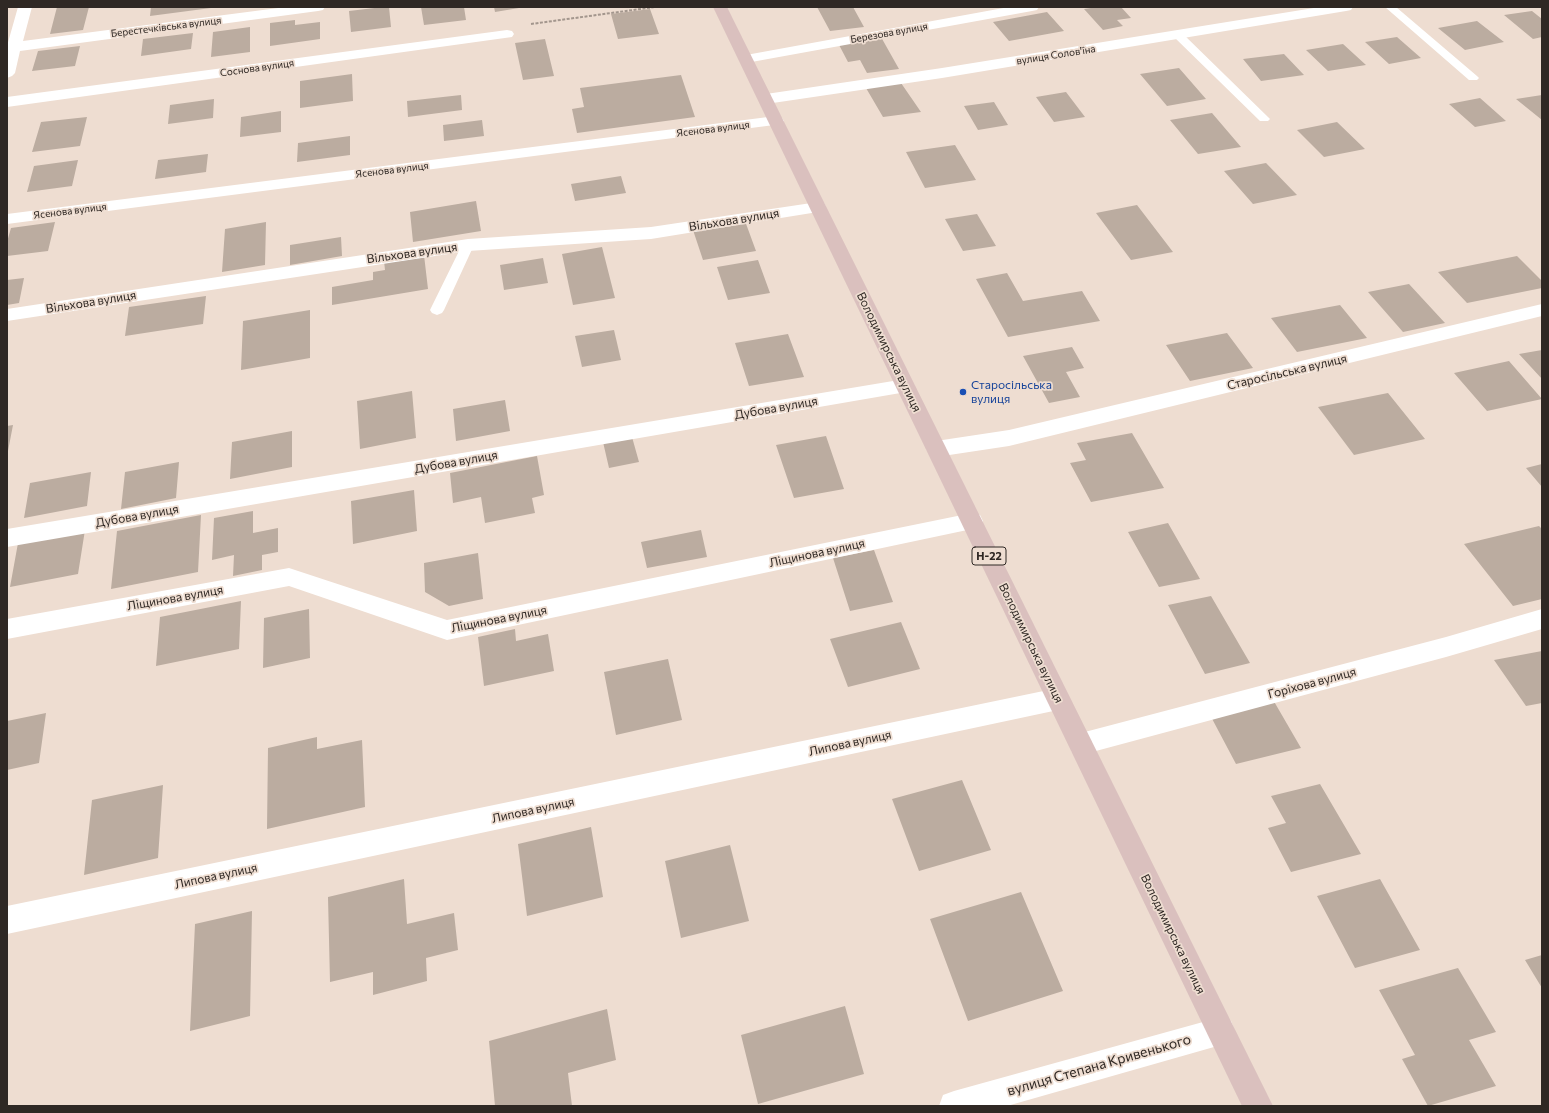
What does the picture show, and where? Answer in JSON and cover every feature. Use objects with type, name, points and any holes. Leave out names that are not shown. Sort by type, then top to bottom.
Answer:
[{"type":"main road","name":"Володимирська вулиця","points":[[720,7],[1258,1106]]},
{"type":"street","points":[[7,73],[13,41],[25,7]]},
{"type":"street","name":"Берестечківська вулиця","points":[[13,41],[318,7]]},
{"type":"street","name":"Березова вулиця","points":[[746,59],[1032,7]]},
{"type":"street","name":"вулиця Солов'їна","points":[[766,99],[861,84],[942,74],[1346,7]]},
{"type":"street","name":"Соснова вулиця","points":[[7,102],[507,34]]},
{"type":"street","name":"Ясенова вулиця","points":[[7,219],[776,121]]},
{"type":"street","name":"Вільхова вулиця","points":[[7,315],[468,245],[651,233],[818,207]]},
{"type":"street","name":"Старосільська вулиця","points":[[936,449],[1009,438],[1542,310]]},
{"type":"street","name":"Дубова вулиця","points":[[7,538],[905,386]]},
{"type":"street","name":"Ліщинова вулиця","points":[[7,629],[290,578],[447,630],[972,521]]},
{"type":"street","name":"Горіхова вулиця","points":[[1081,744],[1446,647],[1542,619]]},
{"type":"street","name":"Липова вулиця","points":[[7,920],[1058,699]]},
{"type":"street","name":"вулиця Степана Кривенького","points":[[954,1106],[1221,1030]]},
{"type":"lane","points":[[1390,7],[1473,78]]},
{"type":"lane","points":[[1178,35],[1264,119]]},
{"type":"lane","points":[[437,310],[468,245]]},
{"type":"path","points":[[507,34],[519,26],[655,7]]},
{"type":"building","points":[[57,7],[89,7],[83,30],[50,34]]},
{"type":"building","points":[[151,7],[211,7],[211,8],[150,16]]},
{"type":"building","points":[[389,7],[391,27],[351,32],[349,11]]},
{"type":"building","points":[[421,7],[464,7],[466,20],[424,25]]},
{"type":"building","points":[[494,7],[519,7],[519,8],[495,12]]},
{"type":"building","points":[[817,7],[853,7],[864,27],[830,31]]},
{"type":"building","points":[[1098,7],[1121,7],[1131,18],[1117,20],[1123,26],[1103,30],[1084,9]]},
{"type":"building","points":[[650,9],[659,34],[618,39],[611,14]]},
{"type":"building","points":[[1532,11],[1542,19],[1542,37],[1533,39],[1504,15]]},
{"type":"building","points":[[1047,12],[1064,31],[1009,41],[993,22]]},
{"type":"building","points":[[295,20],[295,25],[320,22],[320,39],[270,46],[270,23]]},
{"type":"building","points":[[1477,21],[1504,42],[1465,50],[1438,28]]},
{"type":"building","points":[[250,27],[250,52],[211,57],[213,32]]},
{"type":"building","points":[[193,33],[191,49],[141,56],[143,39]]},
{"type":"building","points":[[881,37],[899,69],[867,73],[860,60],[848,62],[838,43]]},
{"type":"building","points":[[1397,37],[1421,58],[1389,64],[1365,42]]},
{"type":"building","points":[[545,39],[554,76],[523,80],[515,43]]},
{"type":"building","points":[[1343,44],[1366,65],[1328,71],[1306,50]]},
{"type":"building","points":[[80,46],[75,66],[32,71],[38,51]]},
{"type":"building","points":[[1284,54],[1304,75],[1261,81],[1243,59]]},
{"type":"building","points":[[1179,68],[1206,99],[1167,106],[1140,74]]},
{"type":"building","points":[[352,74],[353,101],[300,108],[300,81]]},
{"type":"building","points":[[681,75],[695,117],[577,133],[572,109],[584,107],[580,88]]},
{"type":"building","points":[[901,83],[921,112],[883,117],[866,88]]},
{"type":"building","points":[[1066,92],[1085,117],[1054,122],[1036,97]]},
{"type":"building","points":[[461,95],[462,110],[408,117],[407,101]]},
{"type":"building","points":[[1542,95],[1542,120],[1516,99]]},
{"type":"building","points":[[1480,98],[1506,121],[1475,127],[1449,104]]},
{"type":"building","points":[[214,99],[213,118],[168,124],[170,105]]},
{"type":"building","points":[[994,102],[1008,125],[978,130],[964,106]]},
{"type":"building","points":[[281,111],[281,132],[240,137],[241,117]]},
{"type":"building","points":[[1212,113],[1241,147],[1198,154],[1170,120]]},
{"type":"building","points":[[87,117],[80,146],[32,152],[41,122]]},
{"type":"building","points":[[482,120],[484,136],[444,141],[443,125]]},
{"type":"building","points":[[1337,122],[1365,149],[1324,157],[1297,130]]},
{"type":"building","points":[[350,136],[350,155],[297,162],[298,143]]},
{"type":"building","points":[[955,145],[976,180],[925,188],[906,152]]},
{"type":"building","points":[[208,154],[206,172],[155,179],[158,160]]},
{"type":"building","points":[[78,160],[72,186],[27,192],[34,166]]},
{"type":"building","points":[[1266,163],[1297,195],[1253,204],[1224,171]]},
{"type":"building","points":[[621,176],[626,193],[575,201],[571,184]]},
{"type":"building","points":[[476,201],[481,231],[413,242],[410,212]]},
{"type":"building","points":[[1137,205],[1173,252],[1131,260],[1096,213]]},
{"type":"building","points":[[977,214],[996,246],[963,251],[945,219]]},
{"type":"building","points":[[745,221],[756,251],[703,260],[693,230]]},
{"type":"building","points":[[55,222],[48,251],[7,256],[7,242],[11,228]]},
{"type":"building","points":[[266,222],[265,265],[222,272],[225,229]]},
{"type":"building","points":[[341,237],[342,256],[290,265],[290,245]]},
{"type":"building","points":[[602,247],[615,298],[573,305],[562,254]]},
{"type":"building","points":[[424,255],[428,289],[332,305],[332,287],[373,280],[373,272],[385,270],[384,261]]},
{"type":"building","points":[[1517,256],[1542,281],[1542,288],[1467,303],[1438,272]]},
{"type":"building","points":[[543,258],[548,283],[504,290],[500,265]]},
{"type":"building","points":[[758,260],[770,293],[728,300],[717,267]]},
{"type":"building","points":[[1007,273],[1023,301],[1082,291],[1100,321],[1008,337],[976,279]]},
{"type":"building","points":[[24,278],[19,303],[7,305],[7,280]]},
{"type":"building","points":[[1409,284],[1445,323],[1403,332],[1368,292]]},
{"type":"building","points":[[206,296],[203,324],[125,336],[129,307]]},
{"type":"building","points":[[1340,305],[1367,338],[1297,352],[1271,318]]},
{"type":"building","points":[[310,310],[310,358],[241,370],[243,321]]},
{"type":"building","points":[[614,330],[621,360],[582,367],[575,336]]},
{"type":"building","points":[[1227,333],[1253,368],[1190,381],[1166,345]]},
{"type":"building","points":[[788,334],[804,377],[749,386],[735,343]]},
{"type":"building","points":[[1072,347],[1084,368],[1066,372],[1080,397],[1049,403],[1023,356]]},
{"type":"building","points":[[1542,350],[1542,379],[1519,354]]},
{"type":"building","points":[[1509,361],[1542,399],[1487,411],[1454,373]]},
{"type":"building","points":[[412,391],[416,438],[360,449],[357,401]]},
{"type":"building","points":[[1388,393],[1425,439],[1354,455],[1318,407]]},
{"type":"building","points":[[505,400],[510,431],[456,441],[453,409]]},
{"type":"building","points":[[13,425],[8,451],[7,451],[7,426]]},
{"type":"building","points":[[292,431],[292,467],[230,479],[232,442]]},
{"type":"building","points":[[1132,433],[1164,488],[1091,502],[1070,463],[1086,460],[1077,443]]},
{"type":"building","points":[[826,436],[844,489],[794,498],[776,445]]},
{"type":"building","points":[[632,437],[639,462],[609,468],[603,442]]},
{"type":"building","points":[[537,456],[544,495],[532,498],[535,513],[485,523],[481,497],[453,503],[450,473]]},
{"type":"building","points":[[179,462],[176,498],[121,509],[125,472]]},
{"type":"building","points":[[1542,464],[1542,487],[1526,468]]},
{"type":"building","points":[[91,472],[87,506],[24,518],[30,483]]},
{"type":"building","points":[[414,490],[417,531],[353,544],[351,501]]},
{"type":"building","points":[[253,511],[253,533],[278,528],[278,552],[262,555],[262,570],[233,576],[234,555],[212,560],[214,518]]},
{"type":"building","points":[[201,515],[198,572],[111,589],[117,531]]},
{"type":"building","points":[[1168,523],[1200,579],[1159,587],[1128,532]]},
{"type":"building","points":[[1539,526],[1542,529],[1542,599],[1513,606],[1464,544]]},
{"type":"building","points":[[85,530],[78,574],[10,587],[18,543]]},
{"type":"building","points":[[701,530],[707,557],[647,568],[641,542]]},
{"type":"building","points":[[874,550],[893,602],[850,611],[833,558]]},
{"type":"building","points":[[478,553],[483,599],[449,606],[425,592],[424,563]]},
{"type":"building","points":[[1211,596],[1250,663],[1205,674],[1168,605]]},
{"type":"building","points":[[241,601],[239,649],[156,666],[160,617]]},
{"type":"building","points":[[309,609],[310,658],[263,668],[264,618]]},
{"type":"building","points":[[901,622],[920,669],[848,687],[830,639]]},
{"type":"building","points":[[515,629],[516,641],[548,634],[554,671],[484,686],[478,637]]},
{"type":"building","points":[[1542,651],[1542,703],[1526,706],[1494,660]]},
{"type":"building","points":[[668,659],[682,720],[616,735],[604,672]]},
{"type":"building","points":[[1272,698],[1301,748],[1236,764],[1209,713]]},
{"type":"building","points":[[46,713],[39,763],[7,770],[7,721]]},
{"type":"building","points":[[317,737],[317,749],[362,740],[365,807],[267,829],[268,748]]},
{"type":"building","points":[[962,780],[991,850],[919,871],[892,799]]},
{"type":"building","points":[[1320,784],[1361,854],[1291,872],[1268,828],[1286,823],[1271,796]]},
{"type":"building","points":[[163,785],[158,858],[84,875],[92,800]]},
{"type":"building","points":[[591,827],[603,897],[527,916],[518,844]]},
{"type":"building","points":[[730,845],[749,921],[681,938],[665,861]]},
{"type":"building","points":[[404,879],[407,924],[454,913],[458,950],[426,958],[427,981],[373,995],[373,972],[330,982],[328,897]]},
{"type":"building","points":[[1380,879],[1420,950],[1355,968],[1317,896]]},
{"type":"building","points":[[1021,892],[1063,991],[968,1021],[930,919]]},
{"type":"building","points":[[252,911],[250,1016],[190,1031],[195,924]]},
{"type":"building","points":[[1542,955],[1542,988],[1525,960]]},
{"type":"building","points":[[1458,968],[1496,1032],[1469,1040],[1496,1086],[1428,1106],[1402,1059],[1415,1055],[1379,990]]},
{"type":"building","points":[[845,1006],[864,1074],[758,1104],[741,1035]]},
{"type":"building","points":[[607,1009],[616,1060],[568,1073],[572,1106],[495,1106],[489,1041]]},
{"type":"place","name":"Старосільська вулиця","points":[[963,392]]}]
